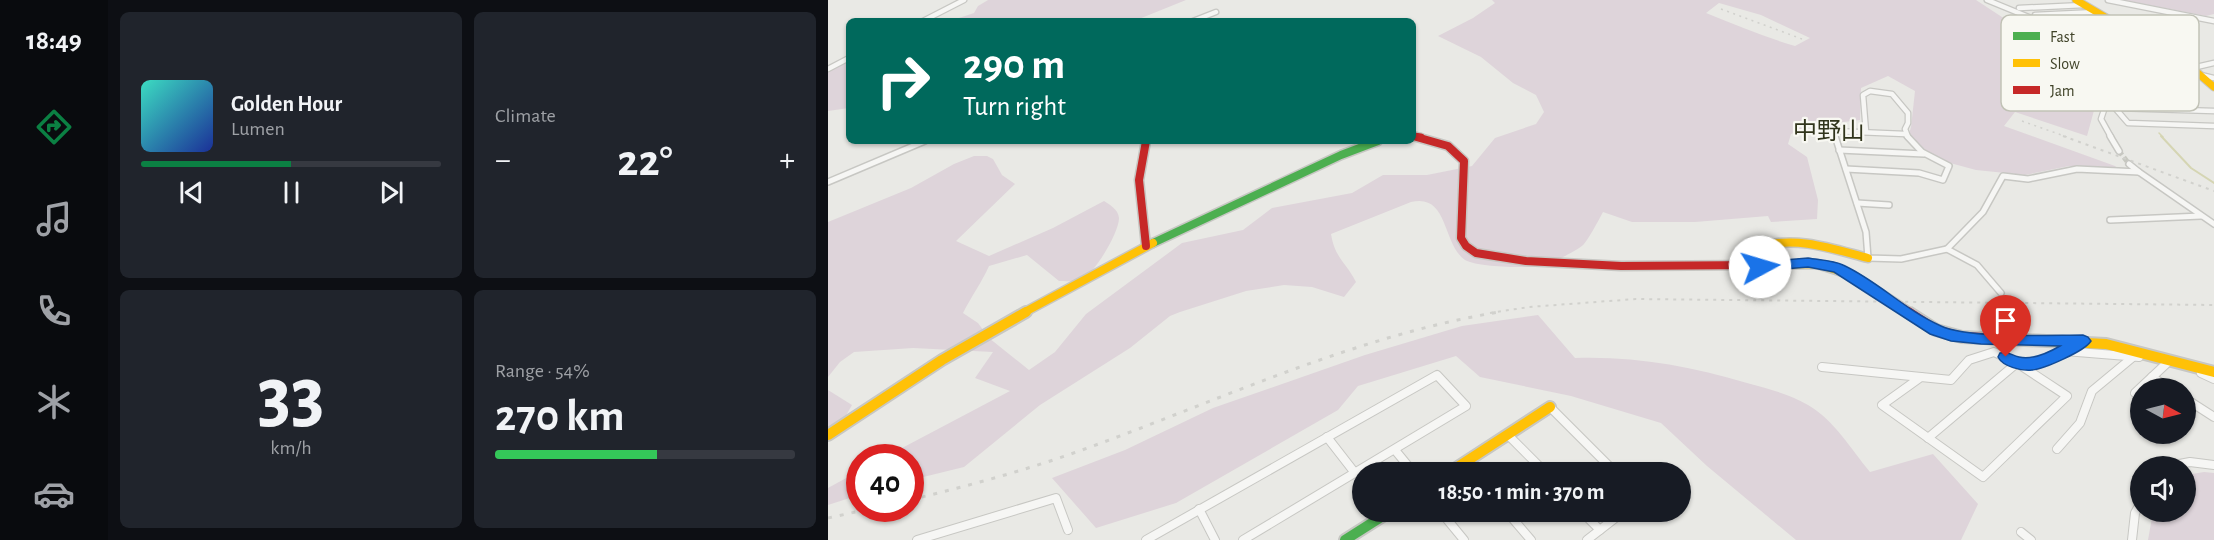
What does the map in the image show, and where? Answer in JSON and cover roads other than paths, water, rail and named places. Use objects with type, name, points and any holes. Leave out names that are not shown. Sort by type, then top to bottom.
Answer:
[{"type":"street","points":[[929,18],[964,0]]},
{"type":"street","points":[[1987,0],[2022,15]]},
{"type":"street","points":[[2036,0],[2044,6]]},
{"type":"street","points":[[2108,0],[2184,15]]},
{"type":"street","points":[[2019,8],[2080,2],[2102,15]]},
{"type":"street","points":[[1201,18],[1216,12]]},
{"type":"street","points":[[2035,15],[2097,12]]},
{"type":"street","points":[[2199,18],[2214,21]]},
{"type":"street","points":[[828,69],[846,60]]},
{"type":"street","points":[[2199,71],[2214,63]]},
{"type":"street","points":[[2199,73],[2214,78]]},
{"type":"street","points":[[2199,74],[2214,87]]},
{"type":"street","points":[[1846,169],[1919,173],[1943,180],[1949,166],[1924,154],[1908,140],[1905,134],[1908,113],[1892,94],[1870,91],[1863,95],[1866,132]]},
{"type":"street","points":[[2104,111],[2101,119],[2119,151]]},
{"type":"street","points":[[2118,111],[2128,123],[2214,126]]},
{"type":"street","points":[[2199,111],[2214,111]]},
{"type":"street","points":[[1868,258],[1866,232],[1833,131],[1905,134]]},
{"type":"street","points":[[1416,136],[1426,137],[1452,148],[1464,161],[1461,238],[1466,246],[1476,253],[1526,261],[1568,264],[1760,267],[1821,263],[1852,275],[1936,330],[1962,337],[2083,341],[2118,346],[2214,372]]},
{"type":"street","points":[[828,182],[918,144]]},
{"type":"street","points":[[1145,144],[1140,169],[1142,220],[1146,246]]},
{"type":"street","points":[[828,435],[942,360],[1146,246],[1322,164],[1371,144]]},
{"type":"street","points":[[1839,150],[1924,154]]},
{"type":"street","points":[[2129,164],[2214,224]]},
{"type":"street","points":[[1760,267],[1757,254],[1762,246],[1776,242],[1810,245],[1868,258],[1901,259],[1947,249],[1983,212],[2003,176],[2028,179],[2077,169],[2139,172]]},
{"type":"street","points":[[1857,203],[1889,205]]},
{"type":"street","points":[[2110,220],[2202,216]]},
{"type":"street","points":[[1947,249],[1977,265],[2001,293]]},
{"type":"street","points":[[1928,438],[2017,363],[2032,364],[2083,341]]},
{"type":"street","points":[[2065,351],[2134,356],[2189,368],[2214,379]]},
{"type":"street","points":[[1822,367],[1951,380],[1969,360],[1994,352],[2017,363],[2067,396],[1983,477],[1882,405],[1921,378]]},
{"type":"street","points":[[2057,449],[2080,423],[2092,391],[2134,356]]},
{"type":"street","points":[[2152,377],[2167,363]]},
{"type":"street","points":[[1146,540],[1437,375],[1466,406],[1374,462]]},
{"type":"street","points":[[2196,405],[2214,417]]},
{"type":"street","points":[[1468,462],[1550,407],[1605,462]]},
{"type":"street","points":[[1508,435],[1535,462]]},
{"type":"street","points":[[1327,437],[1352,470]]},
{"type":"street","points":[[1395,450],[1405,462]]},
{"type":"street","points":[[2196,463],[2214,465]]},
{"type":"street","points":[[1243,540],[1352,474]]},
{"type":"street","points":[[917,540],[1056,498],[1068,530]]},
{"type":"street","points":[[1199,509],[1215,540]]},
{"type":"street","points":[[1349,539],[1374,522]]},
{"type":"street","points":[[1449,522],[1464,540]]},
{"type":"street","points":[[1516,522],[1531,540]]},
{"type":"street","points":[[1592,522],[1600,530]]},
{"type":"street","points":[[1587,540],[1610,522]]},
{"type":"street","points":[[2132,540],[2134,522]]},
{"type":"street","points":[[2021,532],[2031,540]]},
{"type":"waterway","points":[[2159,133],[2163,137]]},
{"type":"waterway","points":[[2161,136],[2191,168],[2214,183]]},
{"type":"tunnel","points":[[2119,151],[2129,164]]},
{"type":"railway","points":[[1721,9],[1802,39]]},
{"type":"railway","points":[[2022,121],[2067,137]]},
{"type":"railway","points":[[2063,136],[2214,191]]},
{"type":"railway","points":[[1490,313],[1529,307],[1636,299],[2214,305]]},
{"type":"railway","points":[[924,496],[1068,455],[1334,355],[1443,323],[1499,312]]},
{"type":"railway","points":[[828,518],[846,514]]},
{"type":"district","name":"中野山","points":[[1829,132]]}]
